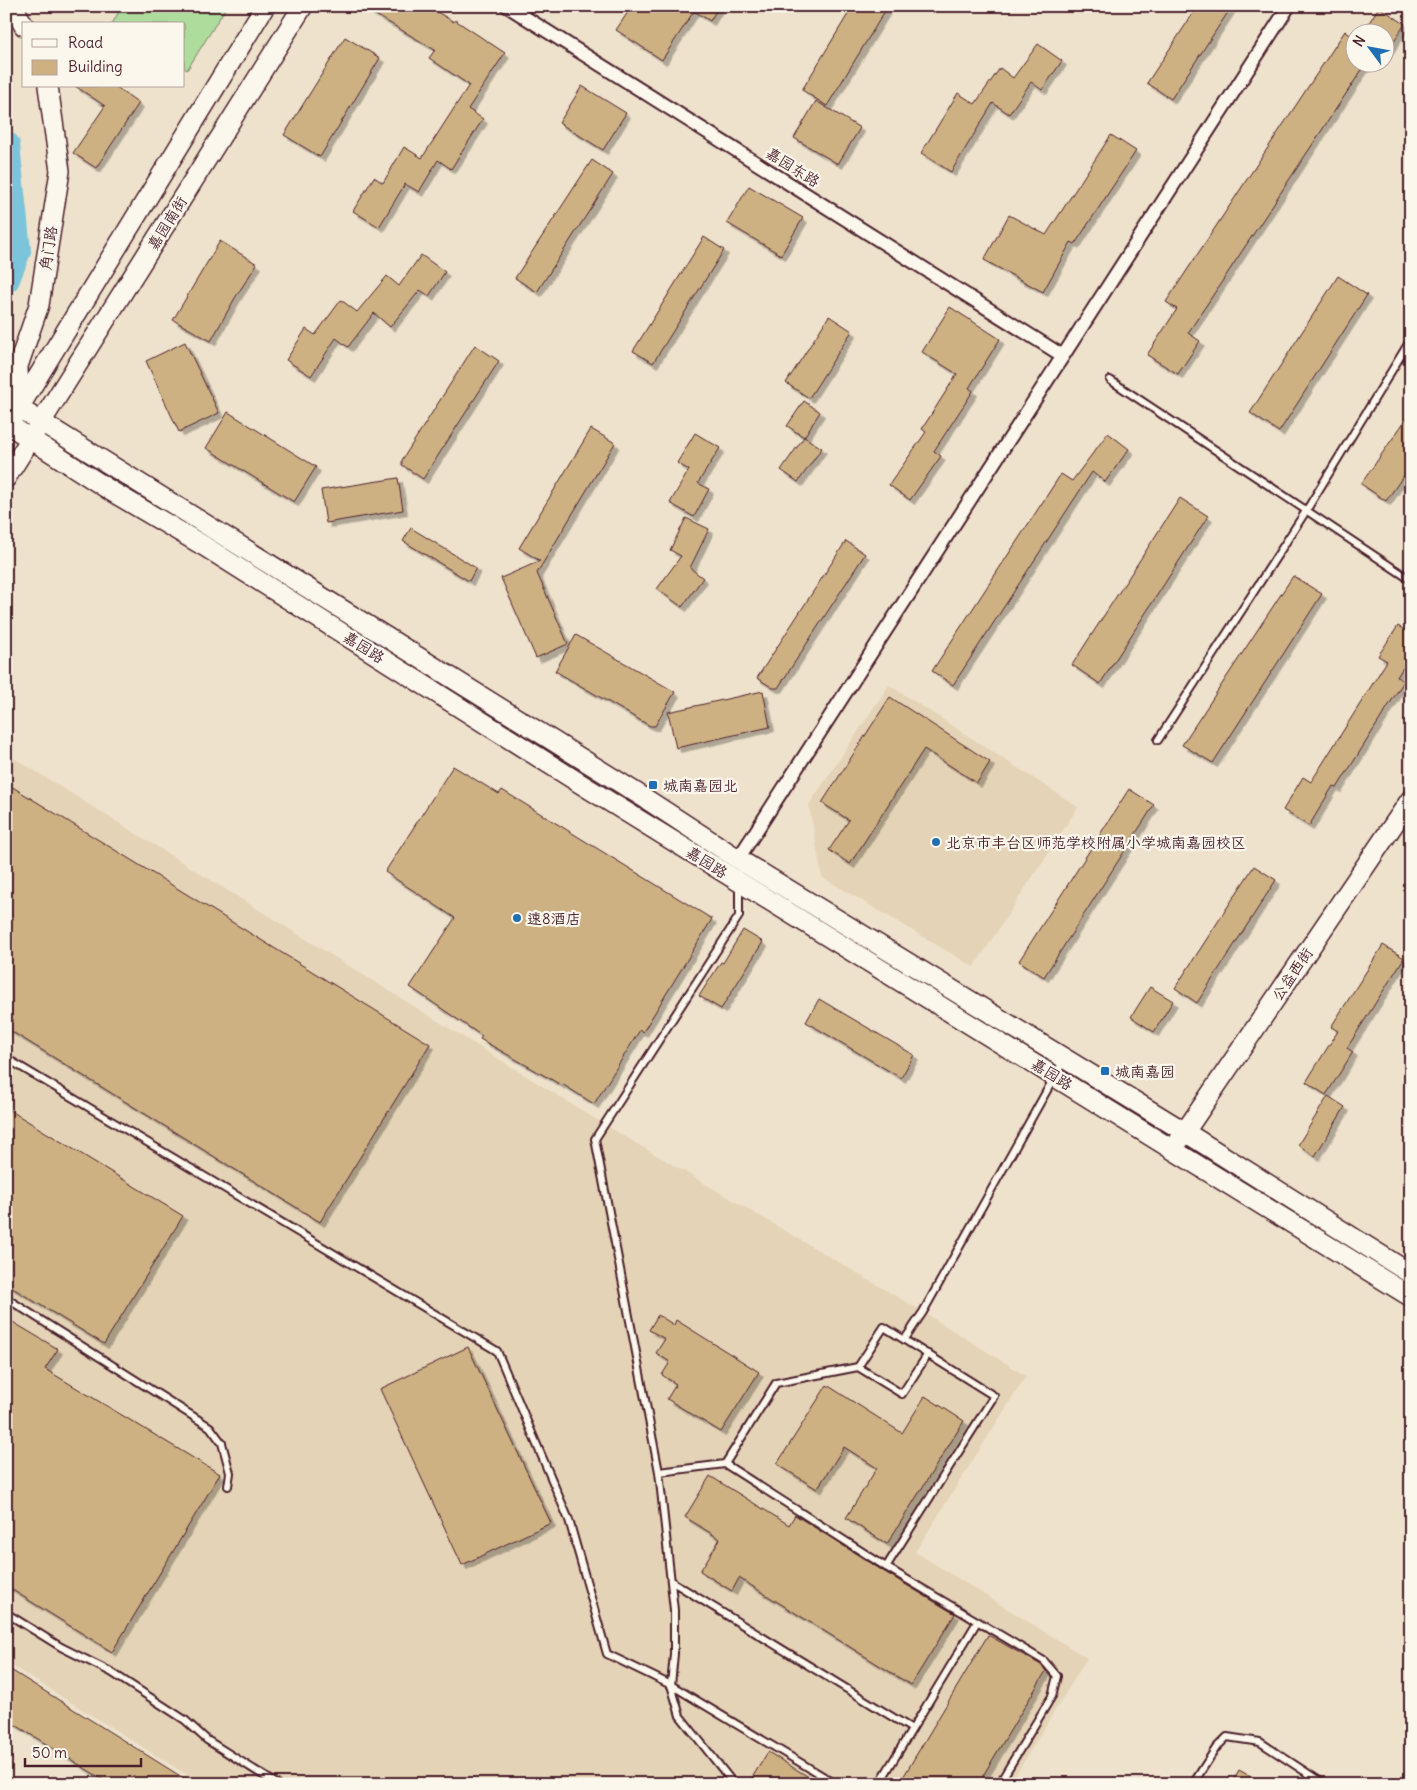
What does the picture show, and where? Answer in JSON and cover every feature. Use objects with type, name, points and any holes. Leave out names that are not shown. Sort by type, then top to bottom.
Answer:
[{"type":"main road","points":[[13,6],[22,22]]},
{"type":"main road","name":"嘉园南街","points":[[7,425],[12,404],[265,6]]},
{"type":"main road","name":"嘉园南街","points":[[30,439],[303,6]]},
{"type":"main road","name":"角门路","points":[[12,404],[18,366],[39,305],[60,171],[48,88]]},
{"type":"main road","name":"嘉园路","points":[[12,404],[643,797],[739,871],[1055,1076],[1411,1297]]},
{"type":"main road","name":"嘉园路","points":[[7,425],[111,491],[739,871],[1065,1058],[1411,1274]]},
{"type":"main road","points":[[6,478],[30,439]]},
{"type":"main road","name":"公益西街","points":[[1173,1150],[1411,799]]},
{"type":"street","name":"嘉园东路","points":[[507,6],[1063,356]]},
{"type":"street","points":[[739,871],[1063,356],[1289,6]]},
{"type":"lane","points":[[1158,740],[1306,511],[1411,339]]},
{"type":"lane","points":[[1110,380],[1411,580]]},
{"type":"lane","points":[[734,1784],[680,1716],[671,1685],[674,1654],[674,1619],[659,1472],[595,1140],[739,916],[739,871]]},
{"type":"lane","points":[[6,1058],[497,1351],[569,1520],[607,1654],[671,1685],[836,1784]]},
{"type":"lane","points":[[905,1340],[923,1312],[1065,1058]]},
{"type":"lane","points":[[6,1298],[210,1427],[222,1443],[230,1473],[228,1486]]},
{"type":"lane","points":[[858,1367],[884,1327],[994,1396],[886,1567]]},
{"type":"lane","points":[[725,1464],[776,1383],[858,1367],[902,1394],[928,1354]]},
{"type":"lane","points":[[659,1472],[725,1464],[886,1567],[1044,1661],[1057,1676],[1052,1696],[999,1784]]},
{"type":"lane","points":[[671,1581],[912,1728]]},
{"type":"lane","points":[[6,1613],[62,1647],[111,1672],[185,1720],[207,1740],[277,1784]]},
{"type":"lane","points":[[879,1784],[977,1622]]},
{"type":"lane","points":[[1193,1784],[1216,1748],[1227,1737],[1260,1742],[1324,1784]]},
{"type":"shaded area","name":"北京市丰台区师范学校附属小学城南嘉园校区","points":[[889,685],[1078,807],[974,967],[822,877],[809,805]]},
{"type":"shaded area","points":[[6,753],[605,1125],[923,1312],[1026,1376],[915,1552],[1087,1658],[1010,1784],[202,1784],[6,1662]]},
{"type":"green space","points":[[122,6],[227,6],[187,70],[185,69],[185,22],[113,22]]},
{"type":"building","points":[[361,6],[427,6],[454,22],[455,20],[505,53],[468,109],[483,119],[451,169],[438,160],[419,192],[405,184],[379,227],[353,211],[374,177],[383,183],[404,147],[422,158],[469,85],[429,58],[435,50]]},
{"type":"building","points":[[632,6],[719,6],[710,21],[694,11],[662,60],[616,30]]},
{"type":"building","points":[[853,6],[888,6],[827,106],[802,90]]},
{"type":"building","points":[[1198,6],[1232,6],[1171,99],[1147,83]]},
{"type":"building","points":[[1379,7],[1405,24],[1394,41],[1394,22],[1369,22]]},
{"type":"building","points":[[1344,33],[1344,72],[1360,72],[1188,333],[1200,341],[1178,374],[1147,355],[1177,309],[1166,302]]},
{"type":"building","points":[[345,37],[380,58],[320,157],[284,135]]},
{"type":"building","points":[[1038,44],[1062,61],[1042,90],[1031,82],[1009,114],[993,103],[951,172],[921,153],[958,93],[975,104],[1000,68],[1013,78]]},
{"type":"building","points":[[582,86],[626,113],[603,150],[559,123]]},
{"type":"building","points":[[78,88],[118,88],[139,103],[96,168],[73,153],[105,106]]},
{"type":"building","points":[[816,101],[860,128],[838,164],[794,138]]},
{"type":"building","points":[[1111,135],[1136,151],[1075,244],[1071,242],[1043,292],[984,260],[1009,215],[1046,235]]},
{"type":"building","points":[[592,160],[613,174],[537,292],[515,278]]},
{"type":"building","points":[[749,186],[803,218],[781,255],[727,223]]},
{"type":"building","points":[[704,237],[724,250],[653,363],[633,351]]},
{"type":"building","points":[[220,241],[257,264],[211,341],[173,320]]},
{"type":"building","points":[[421,255],[445,272],[429,296],[420,290],[390,327],[374,313],[348,347],[336,338],[311,376],[286,360],[306,329],[315,335],[341,300],[357,312],[387,276],[399,286]]},
{"type":"building","points":[[1338,276],[1367,295],[1279,432],[1250,413]]},
{"type":"building","points":[[950,307],[1000,339],[969,388],[973,391],[934,451],[941,456],[910,500],[889,485],[926,432],[922,429],[957,374],[922,352]]},
{"type":"building","points":[[829,316],[852,331],[809,398],[786,383]]},
{"type":"building","points":[[185,342],[219,413],[179,432],[146,361]]},
{"type":"building","points":[[475,345],[499,361],[423,479],[402,465],[402,460]]},
{"type":"building","points":[[804,401],[820,412],[804,437],[787,426]]},
{"type":"building","points":[[228,412],[316,467],[294,502],[206,448]]},
{"type":"building","points":[[1411,412],[1411,465],[1386,501],[1361,484]]},
{"type":"building","points":[[591,429],[615,443],[537,573],[568,644],[536,658],[501,578],[540,561],[519,548]]},
{"type":"building","points":[[695,433],[720,448],[698,483],[709,489],[694,517],[670,503],[689,470],[677,463]]},
{"type":"building","points":[[1108,433],[1129,449],[1105,482],[1092,472],[953,685],[932,671],[1061,474],[1072,481]]},
{"type":"building","points":[[804,437],[822,448],[798,482],[781,470]]},
{"type":"building","points":[[398,478],[403,510],[326,523],[321,490]]},
{"type":"building","points":[[1180,498],[1208,516],[1100,684],[1072,665]]},
{"type":"building","points":[[686,518],[709,529],[690,568],[703,578],[682,607],[657,589],[681,556],[670,550]]},
{"type":"building","points":[[411,528],[476,568],[469,581],[403,541]]},
{"type":"building","points":[[846,541],[865,554],[778,688],[773,688],[757,678]]},
{"type":"building","points":[[1293,576],[1322,594],[1213,763],[1182,745]]},
{"type":"building","points":[[1398,626],[1411,634],[1411,655],[1397,677],[1404,681],[1337,788],[1333,786],[1309,826],[1283,810],[1303,777],[1311,782],[1387,661],[1378,656]]},
{"type":"building","points":[[576,635],[675,692],[655,726],[650,726],[555,671]]},
{"type":"building","points":[[763,691],[770,727],[676,748],[668,712]]},
{"type":"building","points":[[890,697],[990,762],[977,783],[924,749],[850,864],[829,850],[849,820],[822,803]]},
{"type":"building","points":[[453,766],[499,794],[502,790],[712,919],[643,1032],[640,1030],[594,1104],[562,1084],[480,1039],[482,1036],[410,987],[455,918],[385,872]]},
{"type":"building","points":[[6,783],[430,1044],[320,1222],[6,1028]]},
{"type":"building","points":[[1129,789],[1154,805],[1044,977],[1019,961]]},
{"type":"building","points":[[1254,866],[1276,880],[1197,1003],[1175,988]]},
{"type":"building","points":[[743,930],[763,942],[721,1009],[699,996],[721,962],[723,963]]},
{"type":"building","points":[[1383,945],[1404,958],[1347,1048],[1353,1052],[1326,1095],[1306,1082],[1338,1031],[1331,1027]]},
{"type":"building","points":[[1150,987],[1173,1001],[1154,1032],[1131,1017]]},
{"type":"building","points":[[819,999],[914,1055],[901,1078],[806,1022]]},
{"type":"building","points":[[1328,1096],[1345,1107],[1315,1156],[1298,1145]]},
{"type":"building","points":[[6,1108],[183,1216],[104,1344],[6,1284]]},
{"type":"building","points":[[658,1315],[674,1325],[676,1320],[759,1372],[721,1432],[667,1399],[676,1384],[662,1375],[670,1362],[656,1353],[665,1339],[649,1330]]},
{"type":"building","points":[[6,1318],[58,1349],[45,1369],[220,1474],[112,1652],[6,1586]]},
{"type":"building","points":[[468,1347],[551,1523],[462,1565],[380,1389]]},
{"type":"building","points":[[827,1385],[902,1433],[925,1396],[964,1421],[887,1544],[846,1518],[877,1468],[844,1447],[817,1489],[777,1464]]},
{"type":"building","points":[[710,1476],[789,1525],[795,1515],[955,1614],[911,1685],[739,1578],[732,1591],[700,1571],[720,1539],[685,1517]]},
{"type":"building","points":[[988,1635],[1041,1665],[1046,1671],[978,1784],[899,1784]]},
{"type":"building","points":[[6,1667],[193,1784],[110,1784],[6,1719]]},
{"type":"building","points":[[768,1752],[820,1784],[748,1784]]},
{"type":"building","points":[[1239,1770],[1264,1784],[1231,1784]]},
{"type":"waterway","points":[[6,145],[17,251],[6,279]]},
{"type":"place","name":"城南嘉园北","points":[[653,785]]},
{"type":"place","name":"北京市丰台区师范学校附属小学城南嘉园校区","points":[[936,842]]},
{"type":"place","name":"速8酒店","points":[[517,918]]},
{"type":"place","name":"城南嘉园","points":[[1105,1071]]}]
